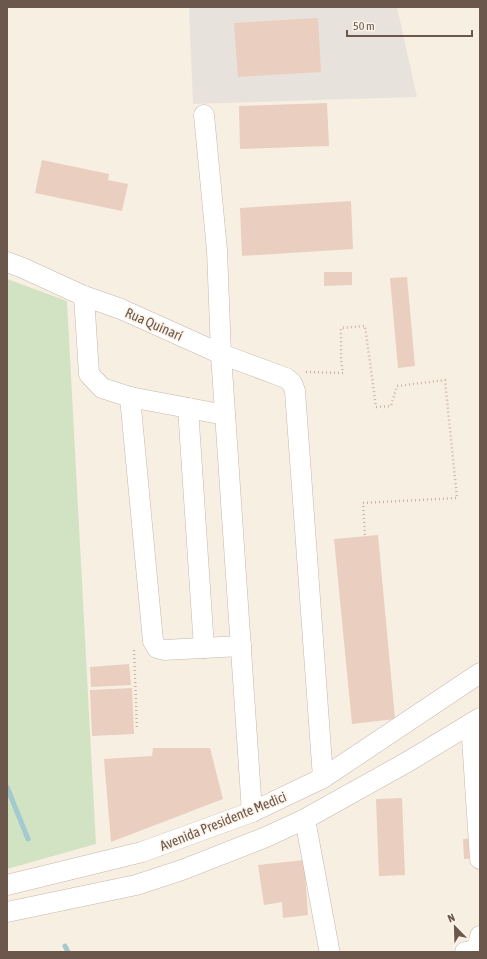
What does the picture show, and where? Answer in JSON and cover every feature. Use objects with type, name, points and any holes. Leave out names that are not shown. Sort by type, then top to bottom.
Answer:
[{"type":"street","points":[[204,115],[217,250],[221,354],[252,812]]},
{"type":"street","name":"Rua Quinarí","points":[[7,262],[24,268],[84,296],[120,309],[221,354],[286,378],[292,383],[295,391]]},
{"type":"street","points":[[84,296],[89,374],[102,388],[130,396],[225,415]]},
{"type":"street","points":[[295,391],[323,778]]},
{"type":"street","points":[[130,396],[153,641],[157,648],[164,650],[241,646]]},
{"type":"street","points":[[188,408],[204,648]]},
{"type":"street","name":"Avenida Presidente Medici","points":[[7,885],[142,852],[252,812],[323,778],[480,673]]},
{"type":"street","points":[[475,721],[480,859]]},
{"type":"street","name":"Avenida Presidente Medici","points":[[7,912],[136,884],[182,870],[266,837],[305,819],[409,761],[475,721]]},
{"type":"street","points":[[305,819],[329,949]]},
{"type":"street","points":[[36,878],[44,905]]},
{"type":"street","points":[[465,952],[471,952],[476,949],[479,945],[480,936]]},
{"type":"path","points":[[295,391],[304,372],[343,373],[341,359],[341,328],[365,326],[376,407],[391,406],[396,386],[445,380],[456,498],[363,503],[365,536]]},
{"type":"path","points":[[134,650],[137,729]]},
{"type":"shaded area","points":[[189,7],[397,7],[417,97],[193,104]]},
{"type":"green space","points":[[7,279],[67,301],[96,844],[7,869]]},
{"type":"building","points":[[318,18],[321,72],[238,77],[234,23]]},
{"type":"building","points":[[327,103],[329,146],[240,149],[239,106]]},
{"type":"building","points":[[42,160],[109,174],[108,180],[128,184],[122,211],[35,193]]},
{"type":"building","points":[[351,201],[353,249],[242,256],[240,208]]},
{"type":"building","points":[[324,272],[352,272],[352,285],[324,286]]},
{"type":"building","points":[[407,277],[415,366],[398,368],[390,278]]},
{"type":"building","points":[[378,535],[395,719],[352,724],[334,539]]},
{"type":"building","points":[[129,664],[131,685],[91,687],[90,667]]},
{"type":"building","points":[[132,688],[134,734],[92,736],[90,690]]},
{"type":"building","points":[[153,748],[210,748],[223,799],[111,842],[104,759],[152,756]]},
{"type":"building","points":[[402,798],[405,875],[379,876],[376,799]]},
{"type":"building","points":[[475,838],[477,858],[464,859],[463,839]]},
{"type":"building","points":[[304,860],[308,915],[283,918],[282,902],[264,905],[258,865]]},
{"type":"waterway","points":[[7,787],[28,839]]},
{"type":"waterway","points":[[65,946],[68,952]]}]
